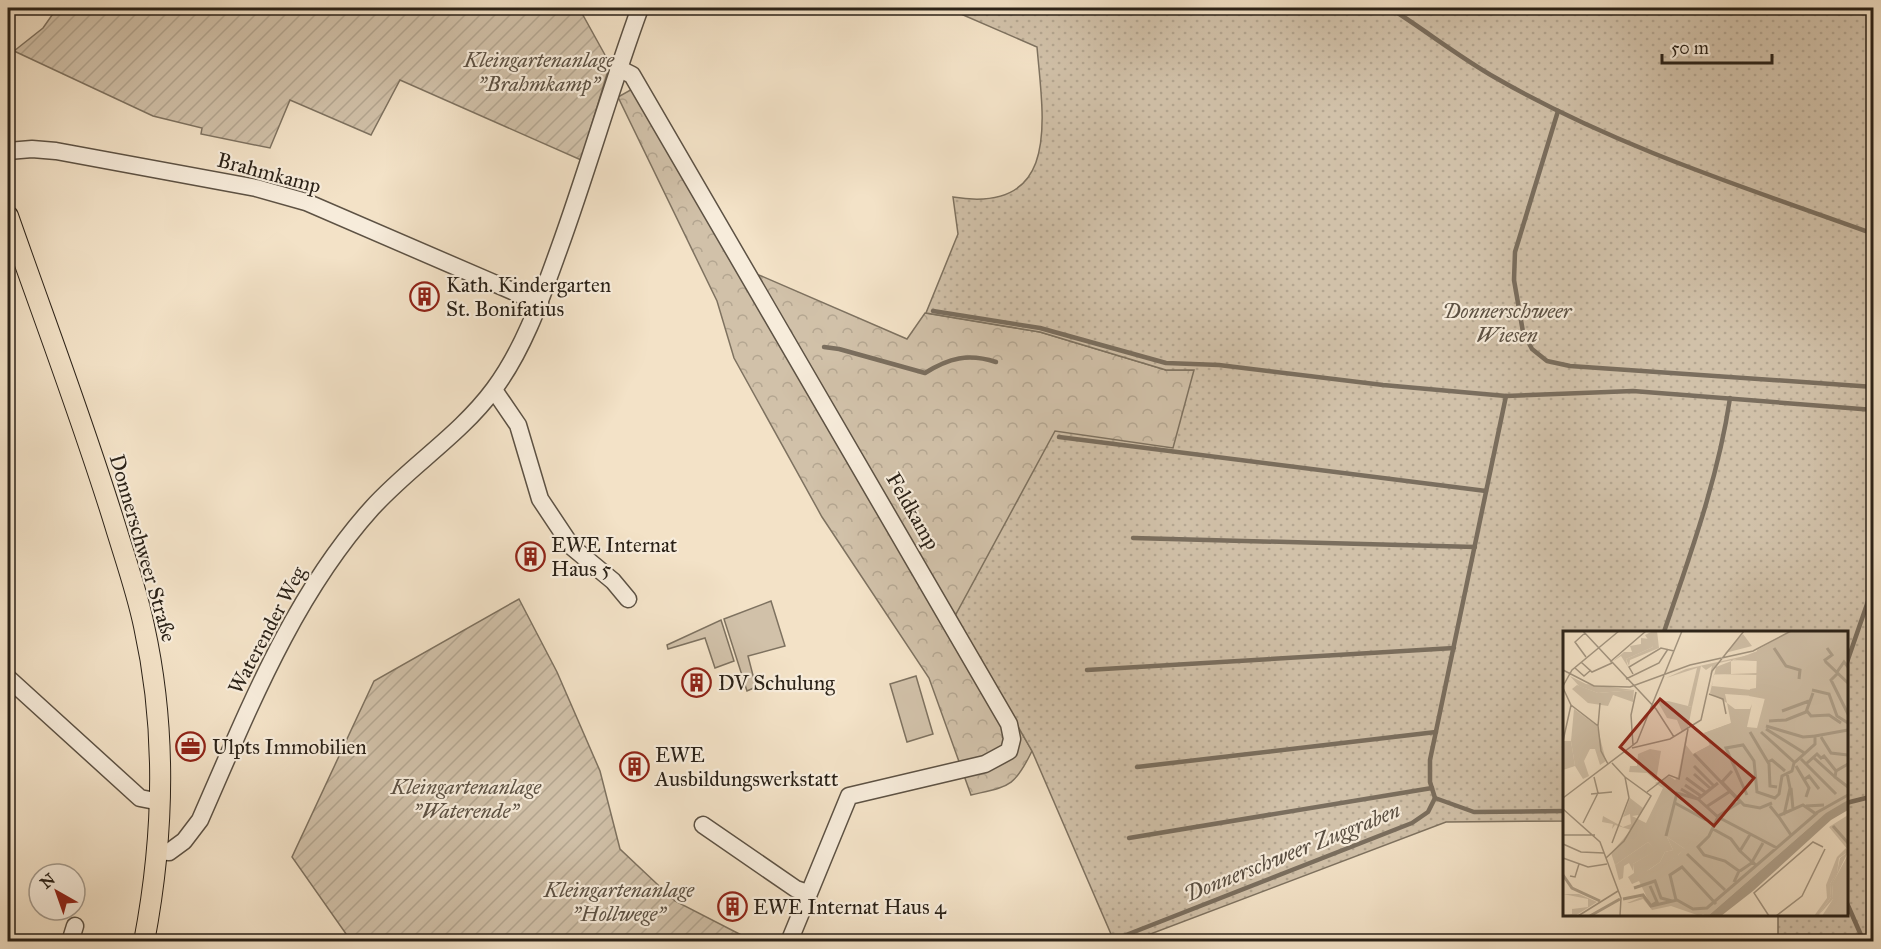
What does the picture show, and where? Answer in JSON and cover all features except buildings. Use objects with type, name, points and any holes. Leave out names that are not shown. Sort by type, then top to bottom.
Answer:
[{"type":"main road","name":"Donnerschweer Straße","points":[[8,216],[102,483],[144,626],[159,724],[160,802],[158,851],[144,942]]},
{"type":"street","name":"Waterender Weg","points":[[158,851],[169,852],[184,841],[200,820],[285,635],[316,579],[373,507],[447,439],[494,390],[540,303],[589,166],[618,68],[640,8]]},
{"type":"street","name":"Feldkamp","points":[[618,68],[632,75],[1009,723],[1012,739],[1009,751],[1000,758],[951,773],[849,796],[789,942]]},
{"type":"street","name":"Brahmkamp","points":[[8,151],[32,149],[56,151],[256,188],[296,199],[540,303]]},
{"type":"street","points":[[494,390],[518,425],[540,499],[572,547],[613,581],[628,599]]},
{"type":"street","points":[[8,678],[140,798],[160,802]]},
{"type":"street","points":[[703,825],[795,889],[808,893]]},
{"type":"green space","name":"Kleingartenanlage \"Brahmkamp\"","points":[[57,8],[579,8],[610,64],[581,160],[400,80],[371,135],[290,100],[270,148],[201,134],[202,128],[153,116],[14,51],[43,28]]},
{"type":"green space","name":"Donnerschweer Wiesen","points":[[947,8],[1873,8],[1873,941],[1778,941],[1778,916],[1848,916],[1848,631],[1563,631],[1563,821],[1446,822],[1132,941],[1114,941],[1032,751],[955,616],[1055,431],[1173,448],[1194,370],[1166,370],[1040,332],[926,313],[958,234],[953,197],[988,199],[1013,191],[1029,176],[1038,155],[1042,130],[1042,103],[1037,47]]},
{"type":"green space","points":[[634,88],[748,280],[759,275],[907,339],[925,313],[1040,332],[1166,370],[1195,370],[1174,448],[955,616],[1032,751],[1015,779],[1002,787],[971,795],[929,678],[822,517],[734,358],[717,301],[618,97]]},
{"type":"green space","name":"Kleingartenanlage \"Waterende\"","points":[[519,599],[557,672],[600,771],[620,849],[675,901],[753,941],[351,941],[292,857],[374,681]]},
{"type":"green space","points":[[771,601],[785,646],[748,656],[756,687],[747,691],[724,619]]},
{"type":"green space","points":[[721,620],[734,661],[715,668],[705,638],[668,649],[667,645]]},
{"type":"green space","points":[[916,676],[933,734],[907,742],[890,684]]},
{"type":"waterway","points":[[1390,8],[1482,70],[1587,125],[1681,164],[1874,234]]},
{"type":"waterway","points":[[1558,111],[1515,252],[1514,280],[1523,332],[1532,349],[1547,361],[1570,366],[1874,387]]},
{"type":"waterway","points":[[933,311],[1040,328],[1166,363],[1219,365],[1383,385],[1506,396],[1633,391],[1874,410]]},
{"type":"waterway","points":[[824,347],[839,349],[925,373],[959,358],[986,359],[996,362]]},
{"type":"waterway","points":[[1435,798],[1430,782],[1430,760],[1506,396]]},
{"type":"waterway","points":[[1664,631],[1711,487],[1730,398]]},
{"type":"waterway","points":[[1059,437],[1486,491]]},
{"type":"waterway","points":[[1133,538],[1475,547]]},
{"type":"waterway","points":[[1848,659],[1874,584]]},
{"type":"waterway","points":[[1087,670],[1454,648]]},
{"type":"waterway","points":[[1137,767],[1436,732]]},
{"type":"waterway","points":[[1129,838],[1432,788]]},
{"type":"waterway","name":"Donnerschweer Zuggraben","points":[[1848,802],[1874,796]]},
{"type":"waterway","name":"Donnerschweer Zuggraben","points":[[1123,942],[1121,937],[1412,823],[1428,812],[1435,798],[1474,812],[1563,811]]},
{"type":"waterway","points":[[1848,906],[1864,942]]},
{"type":"place","name":"Kath. Kindergarten St. Bonifatius","points":[[425,297]]},
{"type":"place","name":"EWE Internat Haus 5","points":[[530,557]]},
{"type":"place","name":"DV Schulung","points":[[697,683]]},
{"type":"place","name":"Ulpts Immobilien","points":[[191,747]]},
{"type":"place","name":"EWE Ausbildungswerkstatt","points":[[634,767]]},
{"type":"place","name":"EWE Internat Haus 4","points":[[732,907]]},
{"type":"park label","name":"Kleingartenanlage \"Hollwege\"","points":[[619,902]]}]
